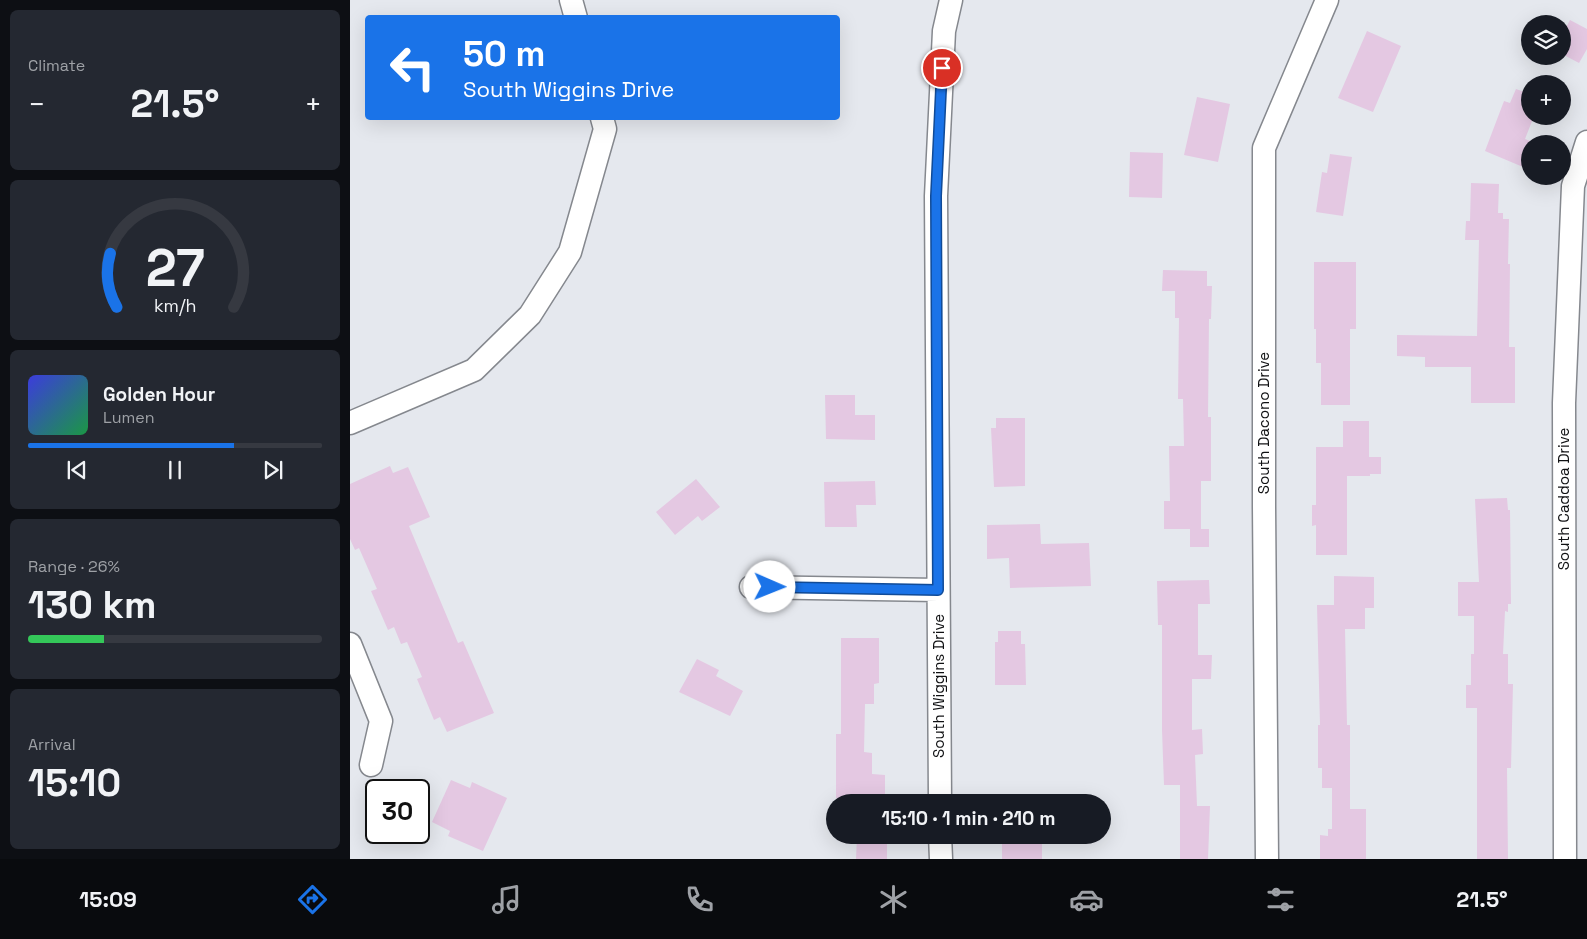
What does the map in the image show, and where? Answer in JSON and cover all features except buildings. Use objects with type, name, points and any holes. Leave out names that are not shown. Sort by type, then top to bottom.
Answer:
[{"type":"street","points":[[571,0],[575,15]]},
{"type":"street","name":"South Wiggins Drive","points":[[940,794],[936,196],[944,31],[951,0]]},
{"type":"street","name":"South Dacono Drive","points":[[1267,859],[1264,506],[1264,148],[1327,0]]},
{"type":"street","points":[[350,423],[474,370],[530,315],[570,252],[605,129],[603,120]]},
{"type":"street","name":"South Caddoa Drive","points":[[1565,859],[1564,403],[1572,186],[1587,142]]},
{"type":"street","points":[[751,587],[938,590]]},
{"type":"street","points":[[350,644],[382,721],[371,765]]},
{"type":"street","points":[[940,844],[941,859]]},
{"type":"route","points":[[770,587],[938,590],[936,196],[942,68]]}]
